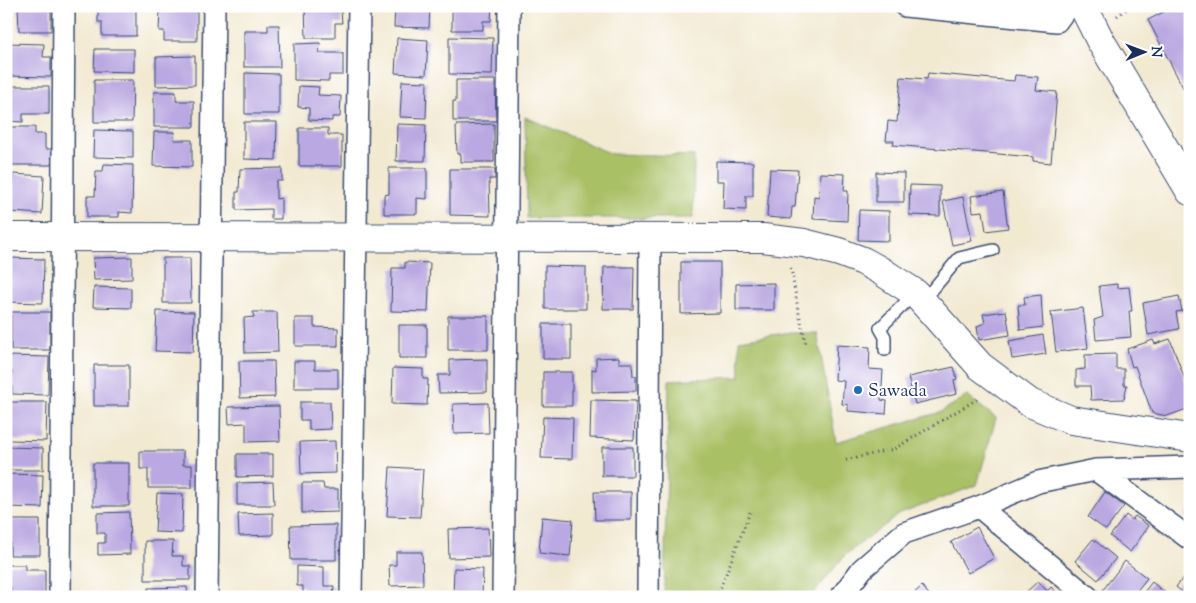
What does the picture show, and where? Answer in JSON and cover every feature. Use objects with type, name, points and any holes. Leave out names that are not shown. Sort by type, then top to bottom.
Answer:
[{"type":"street","points":[[60,597],[64,238],[64,6]]},
{"type":"street","points":[[207,597],[214,6]]},
{"type":"street","points":[[352,597],[360,6]]},
{"type":"street","points":[[503,597],[509,6]]},
{"type":"street","points":[[905,6],[1057,20],[1068,6]]},
{"type":"street","points":[[1083,6],[1100,40],[1190,191]]},
{"type":"street","points":[[6,237],[764,238],[804,243],[839,252],[863,261],[919,297],[980,366],[1030,403],[1071,420],[1190,438]]},
{"type":"street","points":[[648,597],[650,238]]},
{"type":"street","points":[[841,597],[862,569],[904,533],[979,507],[1038,482],[1096,470],[1190,467]]},
{"type":"street","points":[[1096,470],[1190,539]]},
{"type":"street","points":[[979,507],[1088,597]]},
{"type":"lane","points":[[885,350],[885,338],[880,328],[919,297],[959,258],[993,250]]},
{"type":"path","points":[[1124,11],[1131,6]]},
{"type":"path","points":[[787,241],[798,309],[806,344]]},
{"type":"path","points":[[846,460],[894,449],[1003,383]]},
{"type":"path","points":[[717,597],[750,512]]},
{"type":"green space","points":[[525,117],[612,154],[694,156],[693,218],[527,218]]},
{"type":"green space","points":[[785,333],[817,333],[836,442],[941,412],[967,396],[996,418],[977,485],[900,514],[845,555],[811,597],[664,597],[669,380],[740,377],[739,340]]},
{"type":"building","points":[[18,6],[51,6],[51,31],[19,31]]},
{"type":"building","points":[[98,6],[136,6],[136,36],[102,36],[102,22],[98,22]]},
{"type":"building","points":[[305,6],[335,6],[335,10],[341,10],[342,23],[335,23],[335,38],[306,38]]},
{"type":"building","points":[[395,6],[430,6],[429,28],[394,27]]},
{"type":"building","points":[[452,6],[492,6],[491,21],[483,21],[483,30],[452,30]]},
{"type":"building","points":[[1175,6],[1190,6],[1190,101],[1148,20]]},
{"type":"building","points":[[160,10],[197,10],[197,41],[164,41],[164,31],[159,31]]},
{"type":"building","points":[[268,25],[279,25],[280,67],[244,67],[244,31],[268,31]]},
{"type":"building","points":[[449,37],[493,38],[492,75],[449,74]]},
{"type":"building","points":[[397,38],[428,40],[426,75],[395,73]]},
{"type":"building","points":[[6,43],[44,44],[43,57],[51,57],[51,77],[6,76]]},
{"type":"building","points":[[320,43],[319,53],[343,53],[343,75],[329,75],[329,81],[294,80],[294,44]]},
{"type":"building","points":[[95,49],[134,49],[134,72],[94,71]]},
{"type":"building","points":[[195,56],[195,85],[156,86],[156,57]]},
{"type":"building","points":[[245,73],[279,74],[279,114],[245,114]]},
{"type":"building","points":[[928,73],[1014,81],[1015,75],[1038,77],[1036,90],[1057,92],[1051,163],[1033,161],[1033,157],[893,145],[894,141],[886,141],[888,121],[897,122],[901,77],[927,79]]},
{"type":"building","points":[[94,80],[133,80],[132,122],[94,122]]},
{"type":"building","points":[[456,80],[495,80],[496,121],[453,121],[453,101],[456,101]]},
{"type":"building","points":[[402,81],[427,82],[426,118],[400,117]]},
{"type":"building","points":[[6,86],[49,86],[49,114],[23,114],[23,122],[6,121]]},
{"type":"building","points":[[299,86],[319,87],[318,95],[341,96],[340,117],[332,117],[332,121],[309,120],[309,108],[298,107]]},
{"type":"building","points":[[154,92],[176,92],[176,101],[194,101],[194,127],[154,127]]},
{"type":"building","points":[[244,122],[277,122],[276,160],[244,159]]},
{"type":"building","points":[[397,124],[426,125],[425,161],[396,161]]},
{"type":"building","points":[[494,124],[494,162],[461,162],[461,154],[457,154],[456,125]]},
{"type":"building","points":[[6,127],[35,127],[35,134],[45,134],[45,149],[53,149],[51,165],[10,165],[10,148],[6,148]]},
{"type":"building","points":[[299,128],[328,128],[328,135],[342,135],[342,166],[299,166]]},
{"type":"building","points":[[94,130],[133,131],[133,158],[93,157]]},
{"type":"building","points":[[154,132],[175,132],[174,140],[192,140],[192,167],[153,166]]},
{"type":"building","points":[[716,161],[753,162],[753,196],[746,196],[746,210],[723,209],[724,181],[716,181]]},
{"type":"building","points":[[104,164],[133,165],[132,213],[119,212],[119,217],[87,217],[87,196],[95,196],[96,171],[103,171]]},
{"type":"building","points":[[282,168],[282,181],[276,181],[276,199],[281,198],[281,219],[271,219],[271,209],[236,210],[236,192],[239,192],[240,169]]},
{"type":"building","points":[[389,168],[427,168],[427,199],[417,198],[417,214],[384,214],[384,195],[389,194]]},
{"type":"building","points":[[450,169],[495,169],[495,179],[489,179],[490,216],[450,215]]},
{"type":"building","points":[[770,169],[798,170],[795,207],[792,207],[791,219],[767,217]]},
{"type":"building","points":[[876,172],[904,173],[904,202],[876,202]]},
{"type":"building","points":[[820,173],[845,174],[844,191],[848,191],[847,221],[813,219],[814,196],[819,197]]},
{"type":"building","points":[[13,174],[44,176],[42,214],[10,212]]},
{"type":"building","points":[[910,185],[940,186],[940,216],[909,215]]},
{"type":"building","points":[[1003,192],[1008,228],[986,231],[983,211],[973,212],[971,196]]},
{"type":"building","points":[[963,197],[972,241],[952,245],[943,201]]},
{"type":"building","points":[[859,210],[889,211],[889,241],[858,240]]},
{"type":"building","points":[[132,257],[132,279],[94,280],[93,258]]},
{"type":"building","points":[[9,258],[44,259],[43,303],[8,302]]},
{"type":"building","points":[[163,258],[190,258],[191,303],[163,303]]},
{"type":"building","points":[[405,262],[430,263],[428,312],[391,311],[392,268],[405,268]]},
{"type":"building","points":[[681,262],[720,262],[720,313],[681,314]]},
{"type":"building","points":[[545,266],[586,267],[586,309],[545,309]]},
{"type":"building","points":[[604,267],[634,267],[633,309],[603,309]]},
{"type":"building","points":[[774,283],[774,310],[736,310],[736,284]]},
{"type":"building","points":[[1117,284],[1117,288],[1129,287],[1132,311],[1129,311],[1131,337],[1096,340],[1094,320],[1103,317],[1099,286]]},
{"type":"building","points":[[94,287],[131,288],[131,308],[93,307]]},
{"type":"building","points":[[1041,295],[1043,327],[1020,330],[1018,305],[1025,305],[1024,297]]},
{"type":"building","points":[[1179,296],[1182,311],[1176,312],[1179,329],[1148,335],[1143,303]]},
{"type":"building","points":[[1083,308],[1088,348],[1056,352],[1051,312]]},
{"type":"building","points":[[157,311],[194,312],[193,352],[155,351]]},
{"type":"building","points":[[1006,311],[1010,335],[979,340],[977,326],[985,323],[983,314]]},
{"type":"building","points":[[11,312],[50,312],[50,350],[11,350]]},
{"type":"building","points":[[253,312],[277,312],[278,352],[245,353],[244,318],[254,317]]},
{"type":"building","points":[[448,316],[488,316],[488,350],[448,350]]},
{"type":"building","points":[[295,318],[314,318],[314,327],[338,328],[338,346],[295,346]]},
{"type":"building","points":[[543,324],[571,324],[571,359],[543,359]]},
{"type":"building","points":[[399,325],[427,325],[427,358],[399,358]]},
{"type":"building","points":[[1043,335],[1046,354],[1012,359],[1009,341]]},
{"type":"building","points":[[1170,339],[1190,393],[1190,408],[1167,416],[1152,413],[1135,366],[1132,367],[1127,349],[1153,340],[1155,344]]},
{"type":"building","points":[[837,345],[870,347],[869,369],[883,370],[881,400],[887,401],[886,414],[848,411],[848,405],[842,404],[844,381],[835,380]]},
{"type":"building","points":[[1116,354],[1116,369],[1124,369],[1124,385],[1127,385],[1124,399],[1091,400],[1090,386],[1076,386],[1076,370],[1085,369],[1085,355]]},
{"type":"building","points":[[7,356],[49,357],[48,395],[12,394],[12,371],[7,371]]},
{"type":"building","points":[[619,357],[619,363],[632,363],[633,376],[636,376],[636,391],[592,392],[592,369],[596,370],[596,358]]},
{"type":"building","points":[[487,359],[487,392],[439,393],[438,375],[450,375],[450,360]]},
{"type":"building","points":[[239,361],[274,361],[275,397],[240,398]]},
{"type":"building","points":[[294,361],[315,361],[315,369],[338,369],[338,388],[294,388]]},
{"type":"building","points":[[94,365],[129,365],[129,406],[94,406]]},
{"type":"building","points":[[954,367],[957,379],[954,380],[957,394],[915,404],[908,377]]},
{"type":"building","points":[[393,368],[423,369],[423,379],[428,379],[427,405],[392,404]]},
{"type":"building","points":[[543,372],[572,372],[572,406],[543,406]]},
{"type":"building","points":[[591,400],[636,401],[634,440],[590,438]]},
{"type":"building","points":[[10,402],[47,402],[46,441],[9,440]]},
{"type":"building","points":[[300,402],[330,402],[331,429],[309,430],[309,420],[300,420]]},
{"type":"building","points":[[488,403],[489,433],[454,434],[453,404]]},
{"type":"building","points":[[279,406],[280,441],[246,442],[246,423],[229,424],[228,407]]},
{"type":"building","points":[[543,417],[573,418],[572,459],[541,458]]},
{"type":"building","points":[[335,441],[336,473],[301,474],[300,442]]},
{"type":"building","points":[[6,447],[43,448],[43,470],[6,470]]},
{"type":"building","points":[[602,447],[633,447],[633,476],[602,476]]},
{"type":"building","points":[[140,451],[183,451],[183,465],[192,465],[192,488],[148,488],[148,469],[140,469]]},
{"type":"building","points":[[237,454],[273,454],[273,476],[237,477]]},
{"type":"building","points":[[93,463],[129,463],[129,506],[93,506]]},
{"type":"building","points":[[390,467],[423,469],[420,517],[387,516]]},
{"type":"building","points":[[8,474],[43,475],[42,508],[7,507]]},
{"type":"building","points":[[273,482],[274,505],[237,505],[237,483]]},
{"type":"building","points":[[302,483],[323,483],[324,489],[338,489],[338,512],[302,513]]},
{"type":"building","points":[[594,492],[631,492],[631,520],[595,520]]},
{"type":"building","points":[[1105,492],[1124,506],[1106,530],[1088,517]]},
{"type":"building","points":[[157,493],[183,494],[182,533],[155,532]]},
{"type":"building","points":[[1190,508],[1190,519],[1185,516]]},
{"type":"building","points":[[129,512],[130,554],[98,555],[98,543],[105,543],[105,533],[97,533],[97,513]]},
{"type":"building","points":[[273,513],[273,535],[239,536],[238,514]]},
{"type":"building","points":[[1126,515],[1132,520],[1135,516],[1149,526],[1130,552],[1110,536]]},
{"type":"building","points":[[542,517],[573,520],[570,556],[539,553]]},
{"type":"building","points":[[6,520],[40,520],[40,555],[10,555],[10,541],[6,541]]},
{"type":"building","points":[[336,525],[336,560],[291,560],[290,526]]},
{"type":"building","points":[[977,527],[994,558],[968,573],[951,542]]},
{"type":"building","points":[[488,528],[489,557],[449,558],[448,529]]},
{"type":"building","points":[[1093,539],[1116,558],[1098,580],[1075,561]]},
{"type":"building","points":[[145,541],[173,541],[172,556],[183,556],[183,566],[190,566],[190,580],[145,580]]},
{"type":"building","points":[[396,552],[422,552],[423,585],[390,586],[389,565],[396,565]]},
{"type":"building","points":[[1125,561],[1147,578],[1132,597],[1110,597],[1102,591]]},
{"type":"building","points":[[6,565],[25,565],[25,570],[45,570],[45,597],[11,597],[11,587],[6,587]]},
{"type":"building","points":[[297,566],[324,567],[324,586],[334,586],[333,597],[303,597],[303,586],[297,586]]},
{"type":"building","points":[[454,568],[483,569],[482,597],[453,597]]},
{"type":"building","points":[[1190,570],[1190,597],[1188,597],[1176,587]]},
{"type":"building","points":[[1038,581],[1047,591],[1051,587],[1058,594],[1055,597],[1021,597]]},
{"type":"building","points":[[1152,582],[1170,597],[1140,597]]},
{"type":"building","points":[[922,586],[931,597],[910,597]]},
{"type":"building","points":[[187,587],[188,597],[148,597],[148,588]]},
{"type":"place","name":"Sawada","points":[[858,390]]}]
